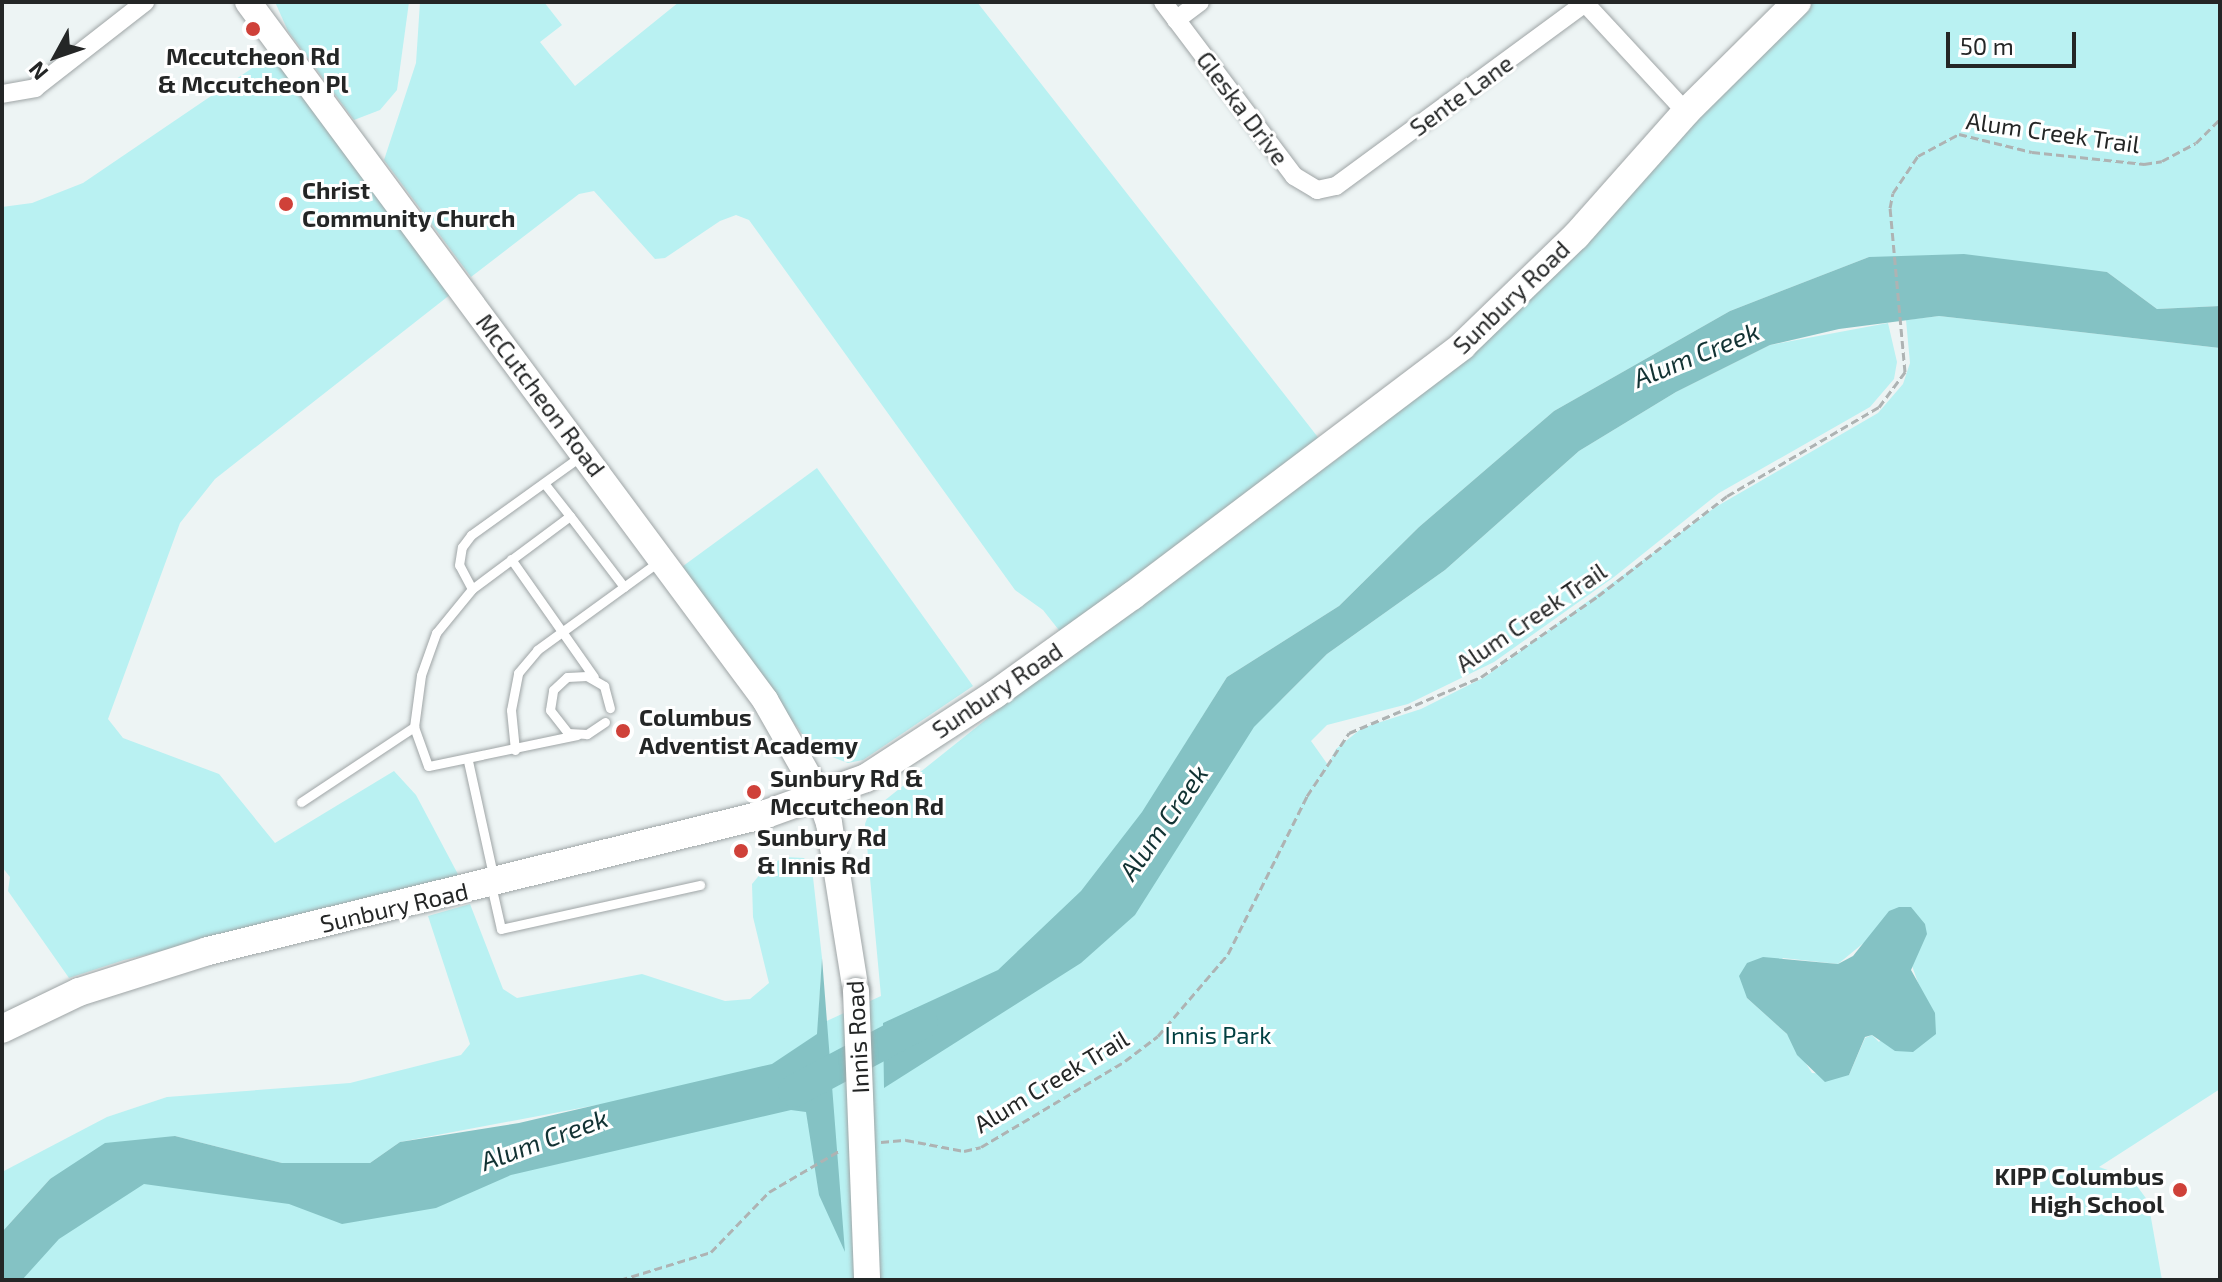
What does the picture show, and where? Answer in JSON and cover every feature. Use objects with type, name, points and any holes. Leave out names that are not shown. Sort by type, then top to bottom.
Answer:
[{"type":"main road","name":"McCutcheon Road","points":[[248,2],[664,558],[765,700],[820,797]]},
{"type":"main road","name":"Sunbury Road","points":[[2,1029],[79,992],[208,951],[493,884],[820,797],[866,778],[994,695],[1376,415],[1462,346],[1576,236],[1686,112],[1797,2]]},
{"type":"main road","name":"Innis Road","points":[[820,797],[848,918],[867,1280]]},
{"type":"street","points":[[2,94],[35,88],[145,2]]},
{"type":"street","name":"Gleska Drive","points":[[1163,2],[1294,176],[1317,190],[1336,186]]},
{"type":"street","points":[[1176,20],[1200,2]]},
{"type":"street","points":[[1584,2],[1686,112]]},
{"type":"street","name":"Sente Lane","points":[[1336,186],[1584,2]]},
{"type":"lane","points":[[472,589],[459,565],[462,547],[585,453]]},
{"type":"lane","points":[[544,483],[624,587]]},
{"type":"lane","points":[[570,516],[472,589],[436,633],[421,675],[414,727],[428,766],[468,761],[577,735],[605,722]]},
{"type":"lane","points":[[515,750],[511,710],[518,673],[537,650],[664,558]]},
{"type":"lane","points":[[511,559],[608,695],[610,708]]},
{"type":"lane","points":[[577,735],[553,720],[553,690],[577,675],[596,679]]},
{"type":"lane","points":[[301,802],[414,727]]},
{"type":"lane","points":[[468,761],[501,929],[700,885]]},
{"type":"path","name":"Alum Creek Trail","points":[[871,1144],[906,1140],[964,1151],[981,1147],[1158,1036],[1228,954],[1322,769],[1337,746],[1374,718],[1481,677],[1598,596],[1727,496],[1859,423],[1897,388],[1906,351],[1889,229],[1893,193],[1918,156],[1959,134],[2032,152],[2144,164],[2162,161],[2196,143],[2220,119]]},
{"type":"path","points":[[620,1280],[711,1252],[769,1192],[843,1149]]},
{"type":"green space","points":[[275,2],[409,2],[397,90],[380,110],[354,120],[288,31]]},
{"type":"green space","points":[[420,2],[544,2],[562,25],[540,42],[575,86],[679,2],[977,2],[1324,445],[1062,634],[1043,610],[1015,590],[749,220],[736,215],[720,221],[665,258],[655,259],[594,191],[579,194],[471,277],[384,160],[416,63]]},
{"type":"green space","name":"Innis Park","points":[[1810,2],[2220,2],[2220,306],[2157,309],[2107,272],[1869,257],[1730,311],[1554,411],[1419,527],[1339,606],[1227,677],[1169,770],[1282,699],[1327,654],[1445,570],[1579,451],[1676,392],[1770,345],[1888,323],[1897,362],[1894,379],[1870,407],[1719,493],[1614,577],[1494,662],[1408,704],[1327,725],[1311,741],[1328,765],[1336,749],[1362,728],[1421,709],[1485,677],[1714,508],[1878,413],[1903,384],[1910,363],[1906,320],[1939,316],[2220,348],[2220,1089],[2099,1167],[2131,1178],[2148,1201],[2162,1280],[2,1280],[152,1167],[418,1186],[602,1104],[400,1142],[370,1163],[282,1163],[175,1136],[50,1179],[2,1232],[2,1172],[107,1117],[167,1097],[350,1083],[461,1055],[470,1044],[428,916],[470,904],[503,989],[517,998],[642,974],[725,1001],[750,999],[769,983],[753,917],[752,884],[766,867],[785,857],[804,858],[812,868],[822,958],[818,1025],[881,996],[865,824],[869,813],[1083,642],[1336,460],[1450,367]],"holes":[[[1866,941],[1911,963],[1922,994],[1879,1042],[1872,1035],[1865,1038],[1849,1075],[1812,1073],[1787,1034],[1747,998],[1783,958],[1838,964]]]},
{"type":"green space","points":[[276,52],[451,294],[215,479],[180,523],[108,719],[123,738],[219,774],[275,843],[394,771],[416,795],[461,880],[124,960],[69,978],[8,891],[10,877],[2,867],[2,207],[32,203],[83,183]]},
{"type":"green space","points":[[817,468],[973,686],[863,760],[848,763],[814,750],[679,569]]},
{"type":"water","points":[[1964,254],[2107,272],[2157,309],[2220,306],[2220,348],[1939,316],[1839,329],[1770,345],[1676,392],[1579,451],[1445,570],[1327,654],[1254,727],[1135,915],[1081,963],[884,1088],[883,1023],[998,970],[1081,891],[1142,812],[1227,677],[1339,606],[1419,527],[1554,411],[1730,311],[1869,257]]},
{"type":"water","points":[[1911,907],[1925,924],[1927,934],[1911,970],[1935,1013],[1936,1034],[1913,1052],[1895,1051],[1872,1035],[1865,1037],[1849,1075],[1825,1082],[1797,1055],[1787,1034],[1747,998],[1739,976],[1747,963],[1763,957],[1838,964],[1853,956],[1889,911]]},
{"type":"water","points":[[822,958],[845,1252],[819,1195],[806,1112],[791,1110],[511,1175],[436,1208],[342,1224],[289,1204],[144,1184],[59,1239],[22,1280],[2,1280],[2,1232],[50,1179],[105,1143],[175,1136],[282,1163],[370,1163],[400,1142],[519,1123],[772,1064],[817,1034]]},
{"type":"waterway","name":"Alum Creek","points":[[794,1091],[922,1023]]},
{"type":"place","name":"Mccutcheon Rd & Mccutcheon Pl","points":[[253,29]]},
{"type":"place","name":"Christ Community Church","points":[[286,204]]},
{"type":"place","name":"Columbus Adventist Academy","points":[[623,731]]},
{"type":"place","name":"Sunbury Rd & Mccutcheon Rd","points":[[754,792]]},
{"type":"place","name":"Sunbury Rd & Innis Rd","points":[[741,851]]},
{"type":"place","name":"KIPP Columbus High School","points":[[2180,1190]]}]
